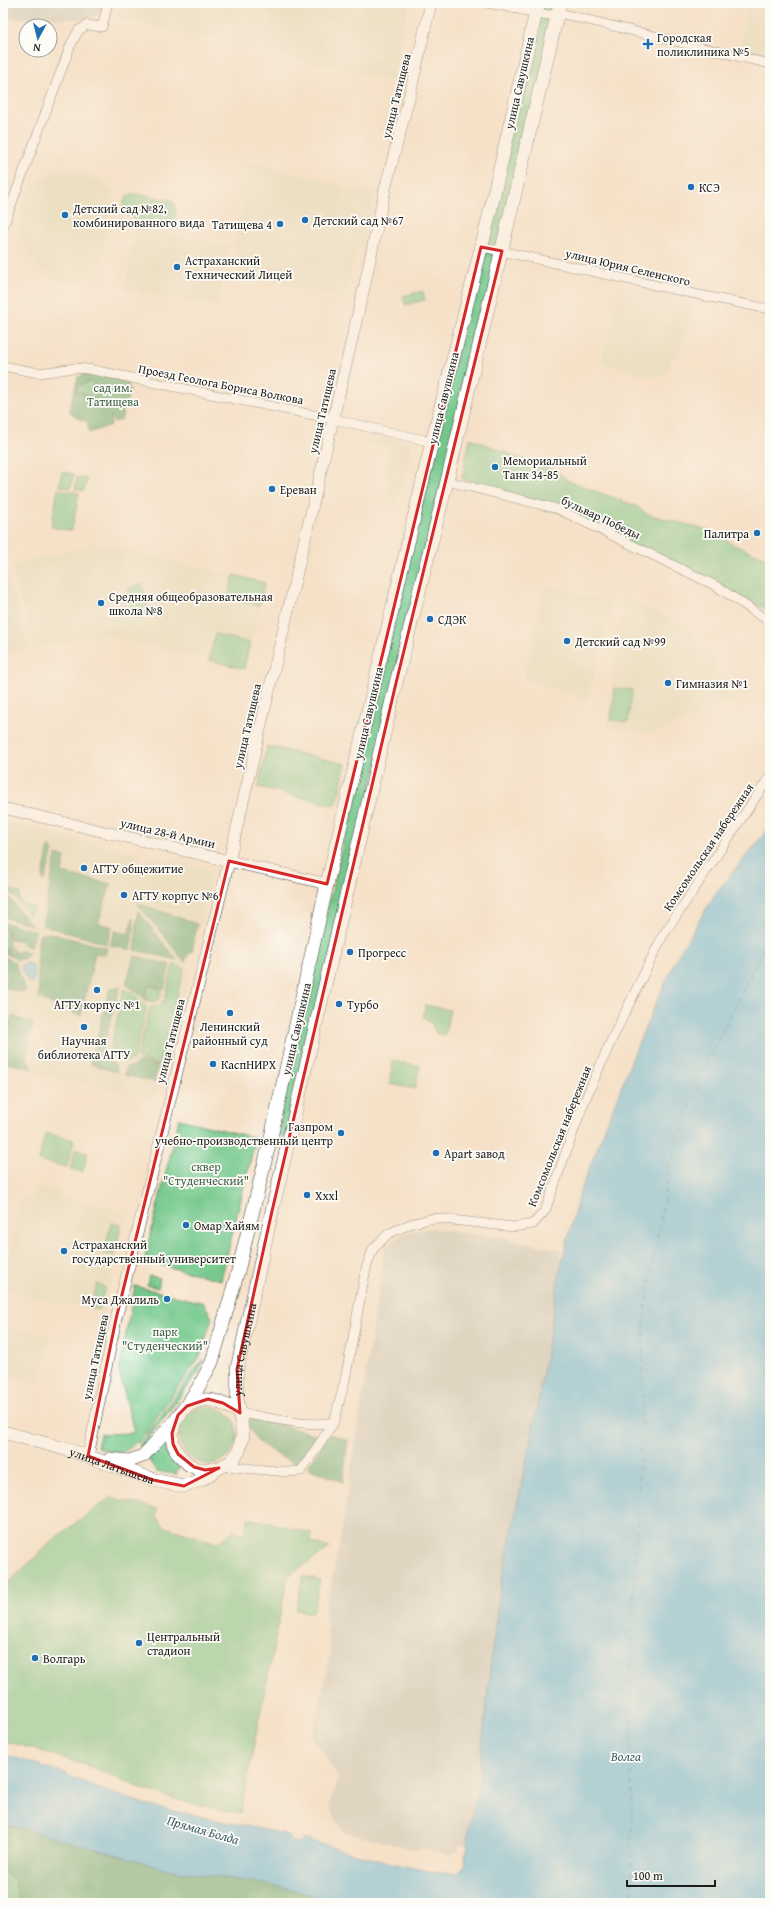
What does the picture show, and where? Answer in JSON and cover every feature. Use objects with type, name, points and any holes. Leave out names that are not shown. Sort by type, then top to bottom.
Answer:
[{"type":"highway","name":"улица Савушкина","points":[[176,1418],[196,1390],[212,1362],[238,1272],[272,1135],[327,884],[432,442],[481,247],[538,8]]},
{"type":"highway","name":"улица Савушкина","points":[[221,1467],[231,1462],[239,1451],[243,1435],[236,1384],[237,1369],[272,1211],[396,683],[447,481],[558,9]]},
{"type":"highway","name":"улица Савушкина","points":[[176,1418],[186,1406],[198,1400],[208,1399],[223,1403],[240,1413]]},
{"type":"highway","name":"улица Латышева","points":[[3,1432],[88,1454],[129,1461],[143,1456],[176,1418]]},
{"type":"highway","points":[[176,1418],[172,1433],[173,1444],[178,1454],[188,1464],[198,1469],[205,1470],[221,1467]]},
{"type":"highway","name":"улица Латышева","points":[[3,1426],[88,1454],[153,1480],[184,1486],[201,1480],[221,1467]]},
{"type":"highway","points":[[143,1456],[146,1469],[153,1480]]},
{"type":"main road","name":"улица Татищева","points":[[88,1454],[116,1319],[229,861],[333,419],[385,189],[432,3]]},
{"type":"main road","name":"улица 28-й Армии","points":[[3,808],[327,884]]},
{"type":"street","points":[[3,228],[71,44],[78,30],[87,25],[102,27],[108,3]]},
{"type":"street","points":[[487,3],[558,9],[563,14],[770,64]]},
{"type":"street","name":"улица Юрия Селенского","points":[[481,247],[541,258],[698,296],[770,309]]},
{"type":"street","name":"Проезд Геолога Бориса Волкова","points":[[3,366],[39,373],[75,368],[88,369],[333,419],[432,442]]},
{"type":"street","name":"бульвар Победы","points":[[447,481],[558,509],[716,586],[770,622]]},
{"type":"street","name":"Комсомольская набережная","points":[[221,1467],[288,1472],[301,1471],[334,1422],[345,1380],[366,1268],[373,1249],[388,1234],[416,1222],[434,1218],[514,1227],[533,1224],[545,1211],[584,1102],[612,1038],[662,937],[770,776]]},
{"type":"street","points":[[240,1413],[323,1425],[334,1422]]},
{"type":"highlighted area","points":[[481,247],[502,251],[396,683],[272,1211],[237,1369],[240,1413],[223,1403],[208,1399],[187,1406],[178,1415],[172,1433],[173,1444],[178,1454],[194,1467],[205,1470],[219,1468],[184,1486],[153,1480],[88,1456],[116,1319],[229,861],[327,884]]},
{"type":"shaded area","points":[[3,3],[103,3],[100,13],[87,19],[3,18]]},
{"type":"shaded area","points":[[118,3],[409,3],[392,80],[115,18]]},
{"type":"shaded area","points":[[749,3],[770,3],[770,59],[738,51]]},
{"type":"shaded area","name":"Детский сад №67","points":[[251,162],[376,194],[363,247],[357,247],[345,299],[246,275],[234,249]]},
{"type":"shaded area","name":"Детский сад №82, комбинированного вида","points":[[55,170],[83,173],[103,182],[114,192],[100,266],[84,280],[70,284],[53,279],[25,252],[19,227],[24,202],[34,185]]},
{"type":"shaded area","name":"Астраханский Технический Лицей","points":[[136,228],[229,246],[217,306],[125,289]]},
{"type":"shaded area","points":[[621,285],[694,303],[678,358],[672,356],[668,371],[660,377],[649,377],[601,363]]},
{"type":"shaded area","points":[[368,432],[412,443],[396,507],[384,504],[391,476],[385,474],[391,448],[365,442]]},
{"type":"shaded area","name":"Средняя общеобразовательная школа №8","points":[[95,543],[265,583],[250,643],[215,634],[209,660],[104,635],[35,648],[11,570],[14,565]]},
{"type":"shaded area","points":[[3,569],[6,571],[29,649],[3,656]]},
{"type":"shaded area","name":"Детский сад №99","points":[[545,586],[611,602],[588,700],[524,679]]},
{"type":"shaded area","name":"Гимназия №1","points":[[624,597],[689,628],[716,664],[730,701],[652,734],[607,726]]},
{"type":"shaded area","points":[[3,821],[141,855],[137,869],[145,871],[149,856],[209,870],[211,878],[194,951],[187,962],[189,974],[157,1100],[3,1065]]},
{"type":"shaded area","name":"Астраханский государственный университет","points":[[38,1186],[58,1192],[61,1197],[127,1212],[104,1312],[58,1303],[56,1304],[45,1301],[44,1299],[3,1290],[19,1203],[22,1196],[32,1197],[34,1191],[37,1192]]},
{"type":"shaded area","points":[[429,1228],[505,1238],[562,1250],[466,1845],[459,1845],[458,1851],[449,1855],[419,1848],[416,1850],[343,1832],[329,1807],[338,1777],[312,1736],[330,1654],[325,1607],[339,1548],[385,1247],[404,1233]]},
{"type":"shaded area","points":[[3,1325],[51,1337],[39,1384],[3,1375]]},
{"type":"green space","points":[[539,3],[560,3],[287,1137],[275,1134]]},
{"type":"green space","points":[[137,194],[171,200],[175,206],[175,218],[167,224],[131,218],[124,210],[124,201],[128,195]]},
{"type":"green space","points":[[423,291],[425,300],[405,305],[403,296]]},
{"type":"green space","name":"сад им. Татищева","points":[[88,372],[128,381],[130,390],[121,420],[114,422],[110,416],[111,425],[89,433],[87,421],[78,419],[69,411],[78,377],[82,376],[83,373],[87,376]],"holes":[[[89,381],[93,382],[98,394],[95,398],[85,395],[82,391],[79,394],[77,391],[78,384],[82,385]]]},
{"type":"green space","points":[[89,381],[93,382],[98,394],[94,398],[79,394],[77,391],[78,384],[82,385]]},
{"type":"green space","points":[[470,438],[555,471],[571,482],[636,506],[647,514],[711,531],[736,546],[770,559],[770,611],[721,586],[525,497],[462,478]]},
{"type":"green space","points":[[62,472],[74,474],[71,488],[59,486]]},
{"type":"green space","points":[[77,477],[87,479],[84,491],[75,489]]},
{"type":"green space","points":[[58,489],[79,493],[72,531],[51,527]]},
{"type":"green space","points":[[234,575],[265,583],[259,606],[228,598]]},
{"type":"green space","points":[[142,584],[150,614],[135,619],[127,589]]},
{"type":"green space","points":[[215,634],[250,643],[244,669],[209,660]]},
{"type":"green space","points":[[615,688],[632,690],[628,722],[611,720]]},
{"type":"green space","points":[[267,746],[346,764],[336,806],[258,787]]},
{"type":"green space","points":[[49,845],[53,851],[45,880],[42,880]]},
{"type":"green space","points":[[56,855],[65,857],[62,873],[111,884],[98,923],[112,927],[107,944],[42,925]]},
{"type":"green space","points":[[8,889],[20,893],[19,899],[22,903],[34,908],[29,915]]},
{"type":"green space","points":[[4,891],[31,925],[3,917]]},
{"type":"green space","points":[[137,903],[197,924],[192,951],[187,956],[185,962]]},
{"type":"green space","points":[[138,911],[177,960],[135,950]]},
{"type":"green space","points":[[133,918],[134,928],[130,950],[110,945],[115,931],[128,934]]},
{"type":"green space","points":[[3,922],[35,931],[31,948],[24,945],[20,940],[10,940],[7,929],[3,928]]},
{"type":"green space","points":[[3,929],[7,931],[9,947],[16,952],[13,953],[3,946]]},
{"type":"green space","points":[[49,933],[107,948],[105,955],[95,953],[81,1016],[73,1013],[72,1008],[53,1004],[39,998],[37,957],[39,935]]},
{"type":"green space","points":[[3,948],[13,955],[22,950],[30,952],[25,958],[18,960],[3,952]]},
{"type":"green space","points":[[3,956],[15,963],[26,991],[20,992],[3,987],[3,976],[9,978],[3,968]]},
{"type":"green space","points":[[134,956],[170,965],[164,990],[154,985],[148,987],[145,993],[147,1001],[126,984]]},
{"type":"green space","points":[[173,965],[184,968],[159,1065],[137,1058],[150,1008],[160,1005],[165,999]]},
{"type":"green space","points":[[153,986],[160,991],[161,994],[156,1001],[153,1002],[146,997],[145,994],[150,987]]},
{"type":"green space","points":[[120,987],[101,1055],[115,1065],[117,1072],[90,1064],[110,988]]},
{"type":"green space","points":[[124,989],[134,994],[147,1007],[134,1059],[127,1061],[118,1059],[109,1053]]},
{"type":"green space","points":[[425,1005],[450,1010],[445,1035],[436,1034],[431,1022],[423,1017]]},
{"type":"green space","points":[[12,1016],[33,1023],[26,1056],[33,1069],[3,1062],[3,1040]]},
{"type":"green space","points":[[140,1061],[158,1066],[154,1082],[125,1075],[126,1067],[132,1067]]},
{"type":"green space","points":[[393,1061],[420,1066],[415,1089],[389,1084]]},
{"type":"green space","name":"сквер \"Студенческий\"","points":[[179,1119],[256,1138],[221,1280],[144,1261]]},
{"type":"green space","points":[[45,1133],[74,1140],[67,1167],[39,1161]]},
{"type":"green space","points":[[75,1149],[88,1152],[83,1172],[70,1169]]},
{"type":"green space","points":[[111,1223],[121,1225],[114,1255],[104,1253]]},
{"type":"green space","points":[[149,1276],[160,1278],[158,1288],[147,1285]]},
{"type":"green space","points":[[97,1284],[105,1287],[99,1310],[91,1308]]},
{"type":"green space","name":"парк \"Студенческий\"","points":[[135,1286],[204,1303],[212,1318],[200,1357],[138,1443],[136,1442],[127,1450],[113,1452],[97,1447],[100,1434],[134,1433],[119,1370]]},
{"type":"green space","points":[[203,1359],[199,1372],[141,1448],[139,1445]]},
{"type":"green space","points":[[208,1406],[224,1411],[232,1419],[237,1435],[232,1451],[224,1459],[208,1464],[192,1459],[184,1451],[179,1435],[184,1419],[192,1411]]},
{"type":"green space","points":[[249,1417],[319,1435],[297,1465],[279,1456],[257,1441],[247,1424]]},
{"type":"green space","points":[[329,1434],[348,1440],[343,1482],[307,1468]]},
{"type":"green space","points":[[166,1438],[170,1454],[180,1468],[176,1471],[177,1474],[157,1472],[148,1459]]},
{"type":"green space","name":"Центральный стадион","points":[[111,1497],[157,1509],[156,1516],[165,1527],[217,1543],[233,1531],[245,1533],[248,1518],[312,1533],[310,1542],[330,1548],[288,1576],[240,1814],[182,1801],[142,1789],[97,1769],[32,1748],[3,1741],[4,1587],[55,1538]]},
{"type":"green space","points":[[303,1576],[320,1580],[313,1613],[296,1610]]},
{"type":"green space","points":[[3,1823],[176,1871],[291,1889],[338,1903],[19,1903],[15,1880],[3,1871]]},
{"type":"green space","points":[[3,1871],[15,1880],[19,1903],[3,1903]]},
{"type":"water","name":"Волга","points":[[770,827],[770,1903],[338,1903],[291,1889],[176,1871],[3,1823],[3,1754],[61,1772],[100,1789],[150,1806],[285,1834],[289,1836],[291,1841],[299,1843],[303,1839],[377,1860],[439,1873],[458,1873],[464,1866],[469,1828],[479,1778],[490,1668],[501,1583],[536,1414],[560,1269],[579,1194],[640,1039],[676,959],[715,894]]},
{"type":"water","points":[[27,963],[31,964],[34,973],[33,982],[29,983],[21,969],[21,966]]},
{"type":"ferry route","points":[[632,1903],[631,1654],[642,1412],[644,1317],[669,1168],[702,1072],[764,948],[770,941]]},
{"type":"place","name":"Городская поликлиника №5","points":[[648,44]]},
{"type":"place","name":"КСЭ","points":[[691,187]]},
{"type":"place","name":"Детский сад №82, комбинированного вида","points":[[65,215]]},
{"type":"place","name":"Детский сад №67","points":[[305,220]]},
{"type":"place","name":"Татищева 4","points":[[280,224]]},
{"type":"place","name":"Астраханский Технический Лицей","points":[[177,267]]},
{"type":"place","name":"Мемориальный Танк 34-85","points":[[495,467]]},
{"type":"place","name":"Ереван","points":[[272,489]]},
{"type":"place","name":"Палитра","points":[[757,533]]},
{"type":"place","name":"Средняя общеобразовательная школа №8","points":[[101,603]]},
{"type":"place","name":"СДЭК","points":[[430,619]]},
{"type":"place","name":"Детский сад №99","points":[[567,641]]},
{"type":"place","name":"Гимназия №1","points":[[668,683]]},
{"type":"place","name":"АГТУ общежитие","points":[[84,868]]},
{"type":"place","name":"АГТУ корпус №6","points":[[124,895]]},
{"type":"place","name":"Прогресс","points":[[350,952]]},
{"type":"place","name":"АГТУ корпус №1","points":[[97,990]]},
{"type":"place","name":"Турбо","points":[[339,1004]]},
{"type":"place","name":"Ленинский районный суд","points":[[230,1013]]},
{"type":"place","name":"Научная библиотека АГТУ","points":[[84,1027]]},
{"type":"place","name":"КаспНИРХ","points":[[213,1064]]},
{"type":"place","name":"Газпром учебно-производственный центр","points":[[341,1133]]},
{"type":"place","name":"Apart завод","points":[[436,1153]]},
{"type":"place","name":"Xxxl","points":[[307,1195]]},
{"type":"place","name":"Омар Хайям","points":[[186,1225]]},
{"type":"place","name":"Астраханский государственный университет","points":[[64,1251]]},
{"type":"place","name":"Муса Джалиль","points":[[167,1299]]},
{"type":"place","name":"Центральный стадион","points":[[139,1643]]},
{"type":"place","name":"Волгарь","points":[[35,1658]]},
{"type":"water label","name":"Прямая Болда","points":[[203,1830]]}]
